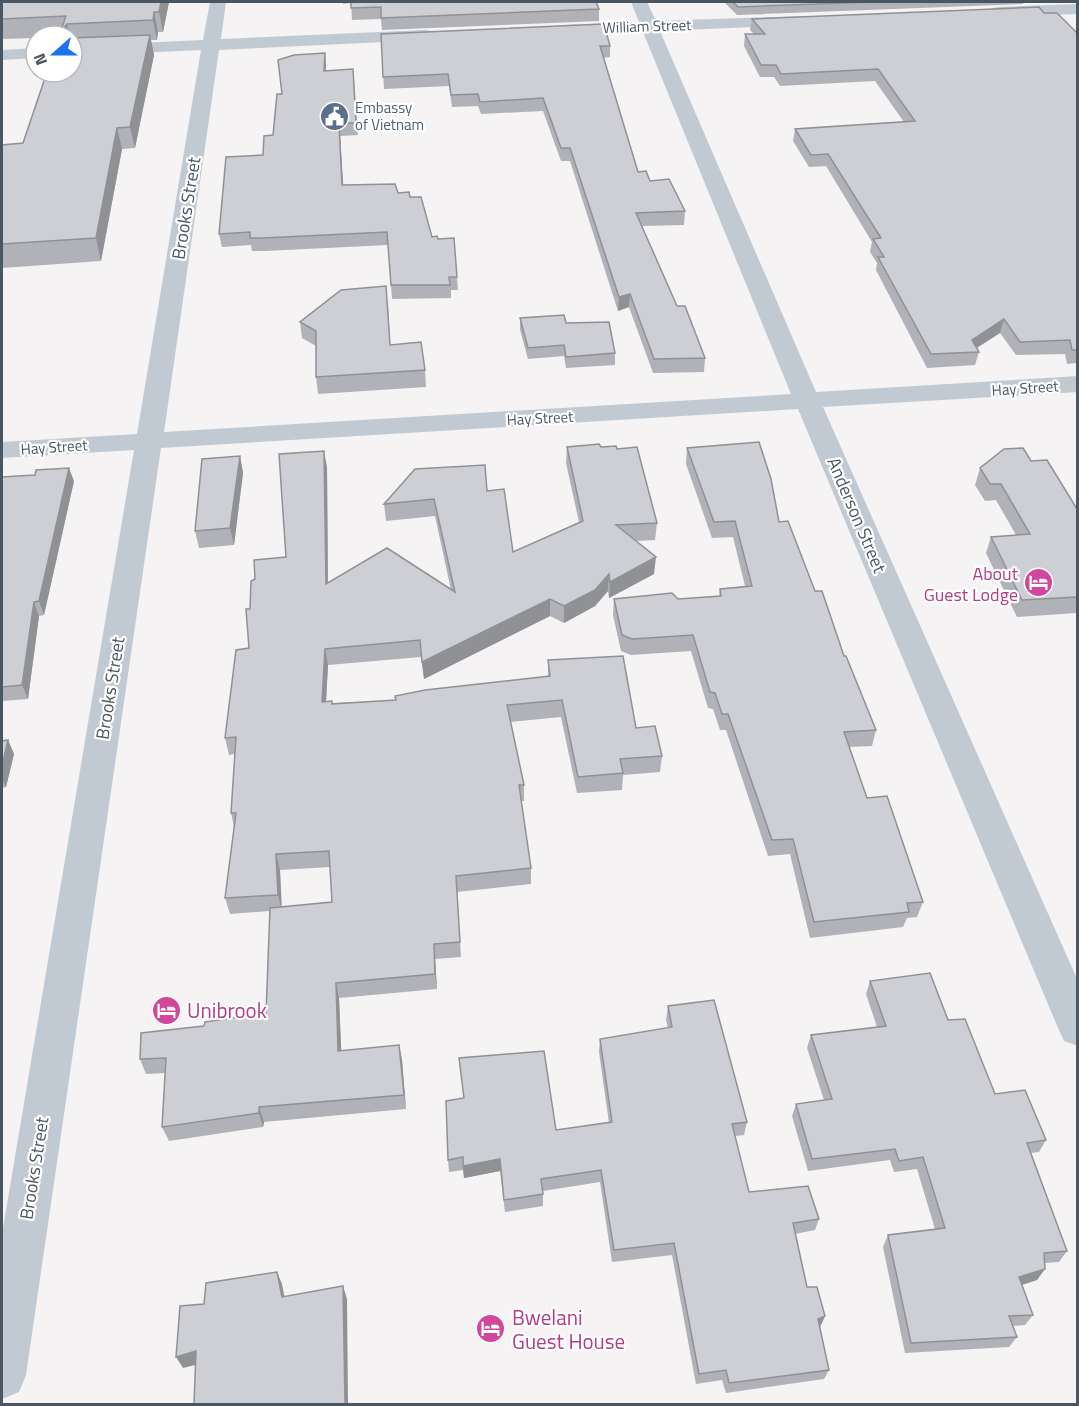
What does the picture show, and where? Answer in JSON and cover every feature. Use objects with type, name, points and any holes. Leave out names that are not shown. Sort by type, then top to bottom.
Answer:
[{"type":"street","name":"Brooks Street","points":[[2,1375],[218,2]]},
{"type":"street","points":[[985,13],[1071,9]]},
{"type":"street","name":"William Street","points":[[543,30],[645,14],[818,19]]},
{"type":"street","name":"Anderson Street","points":[[645,14],[808,403],[1077,1028]]},
{"type":"street","points":[[84,50],[436,35]]},
{"type":"street","points":[[2,55],[24,54]]},
{"type":"street","name":"Hay Street","points":[[2,450],[808,403],[1077,384]]},
{"type":"building","points":[[2,2],[161,2],[159,12],[154,12],[153,20],[63,24],[66,16],[2,19]]},
{"type":"building","points":[[351,2],[596,2],[599,9],[381,18],[381,7],[351,8]]},
{"type":"building","points":[[733,2],[871,2],[738,7]]},
{"type":"building","points":[[1039,7],[1044,13],[1057,13],[1077,33],[1077,350],[1072,350],[1070,340],[1020,342],[1004,319],[972,340],[979,352],[931,354],[878,257],[884,257],[873,239],[881,238],[828,154],[811,155],[795,129],[915,121],[878,69],[781,74],[776,65],[761,65],[745,34],[765,34],[752,19]]},
{"type":"building","points":[[604,24],[610,46],[600,46],[638,172],[646,171],[650,181],[669,179],[685,211],[636,213],[677,306],[685,306],[705,358],[654,359],[630,294],[619,297],[570,148],[561,148],[543,98],[480,102],[478,94],[451,95],[448,74],[383,77],[381,34]]},
{"type":"building","points":[[150,35],[130,127],[117,128],[96,238],[2,244],[2,145],[23,143],[43,84],[84,84],[84,38]]},
{"type":"building","points":[[325,53],[324,71],[353,69],[356,123],[339,123],[342,185],[395,184],[398,193],[409,192],[410,197],[421,197],[432,237],[454,238],[457,277],[449,277],[450,285],[391,285],[387,232],[263,238],[250,238],[250,232],[219,234],[226,157],[263,155],[264,136],[273,135],[277,94],[282,94],[278,60],[294,55]]},
{"type":"building","points":[[386,286],[390,345],[421,342],[425,370],[316,377],[316,331],[300,322],[341,290]]},
{"type":"building","points":[[564,315],[566,323],[609,322],[615,353],[566,357],[564,345],[528,348],[520,318]]},
{"type":"building","points":[[759,442],[771,479],[779,522],[788,521],[815,591],[822,591],[844,656],[846,656],[876,730],[844,732],[867,798],[887,796],[923,902],[907,903],[909,912],[814,922],[793,839],[772,840],[728,714],[722,714],[715,693],[710,692],[693,635],[632,639],[622,635],[614,599],[672,593],[678,599],[721,596],[720,589],[752,586],[735,521],[714,522],[687,448]]},
{"type":"building","points":[[599,444],[601,447],[616,446],[617,449],[637,447],[657,523],[616,525],[656,557],[610,582],[609,574],[595,590],[564,606],[550,599],[422,662],[420,640],[325,649],[322,702],[332,701],[332,704],[396,700],[395,696],[425,690],[550,676],[548,660],[623,656],[636,728],[655,726],[662,756],[620,759],[623,773],[578,777],[562,700],[507,705],[524,785],[519,785],[531,868],[456,876],[460,942],[434,944],[435,974],[336,983],[338,1051],[399,1045],[404,1095],[259,1107],[259,1113],[162,1127],[166,1058],[140,1059],[141,1033],[204,1026],[205,1022],[266,1013],[270,908],[332,902],[329,851],[276,854],[278,895],[225,898],[236,813],[231,813],[236,737],[225,738],[236,650],[249,648],[246,609],[250,609],[251,581],[255,579],[254,560],[286,557],[279,454],[324,451],[326,584],[387,548],[455,592],[434,499],[384,504],[415,469],[485,465],[487,491],[504,489],[513,552],[583,521],[567,447]]},
{"type":"building","points":[[1023,448],[1031,461],[1047,460],[1077,509],[1077,597],[1022,600],[991,537],[1030,534],[1001,484],[990,484],[980,468],[1004,449]]},
{"type":"building","points":[[240,456],[230,528],[195,531],[202,459]]},
{"type":"building","points":[[69,468],[39,601],[34,602],[22,685],[2,687],[2,477],[35,475],[36,470]]},
{"type":"building","points":[[8,740],[2,766],[2,741]]},
{"type":"building","points":[[930,973],[948,1020],[965,1019],[995,1094],[1025,1090],[1046,1140],[1027,1143],[1067,1251],[1044,1253],[1045,1269],[1019,1277],[1033,1315],[1009,1316],[1017,1337],[911,1343],[888,1235],[945,1228],[923,1157],[899,1161],[895,1149],[812,1159],[796,1104],[832,1099],[811,1035],[886,1026],[870,981]]},
{"type":"building","points":[[714,1000],[747,1122],[732,1124],[749,1192],[808,1186],[819,1219],[793,1223],[807,1287],[817,1287],[825,1316],[818,1319],[829,1370],[729,1383],[726,1370],[699,1374],[674,1243],[614,1250],[601,1170],[541,1179],[543,1194],[504,1200],[500,1159],[463,1166],[463,1157],[448,1160],[446,1101],[464,1098],[459,1058],[544,1051],[556,1130],[612,1122],[600,1039],[672,1027],[668,1006]]},
{"type":"building","points":[[277,1272],[282,1297],[343,1286],[345,1404],[194,1404],[196,1351],[176,1357],[180,1306],[204,1304],[206,1283]]},
{"type":"place","name":"Embassy of Vietnam","points":[[334,116]]},
{"type":"place","name":"About Guest Lodge","points":[[1039,583]]},
{"type":"place","name":"Unibrook","points":[[166,1010]]},
{"type":"place","name":"Bwelani Guest House","points":[[491,1329]]}]
